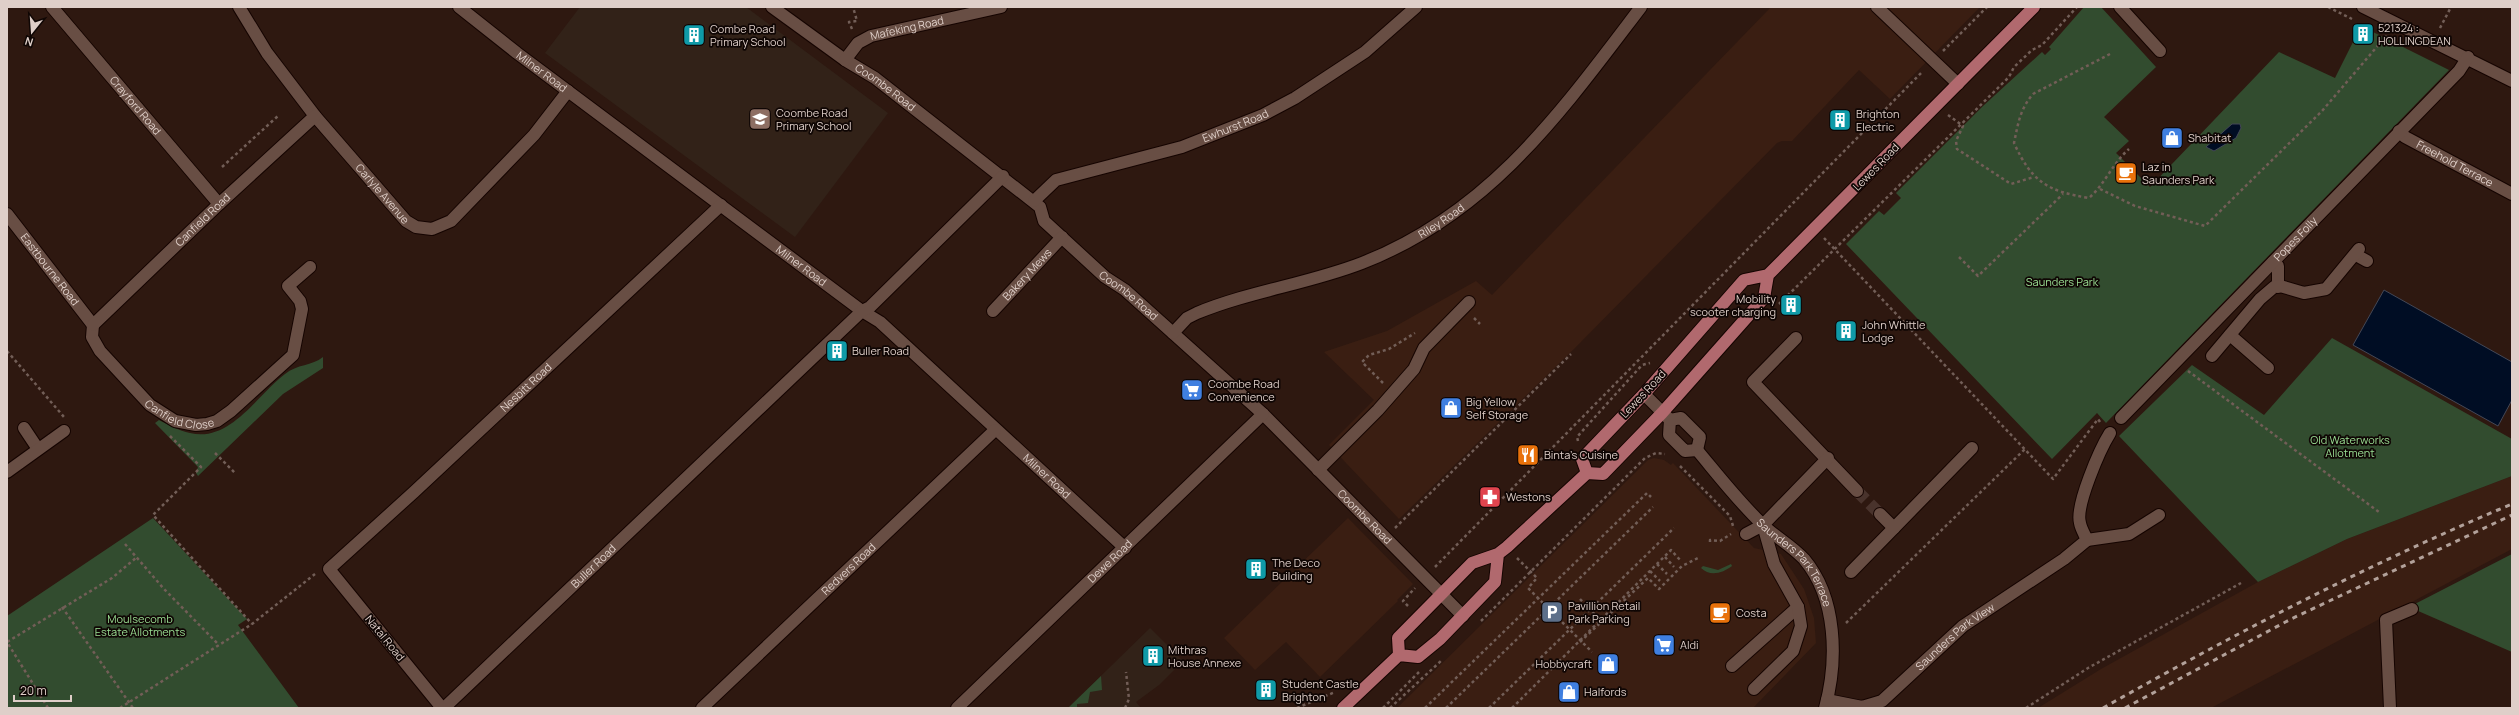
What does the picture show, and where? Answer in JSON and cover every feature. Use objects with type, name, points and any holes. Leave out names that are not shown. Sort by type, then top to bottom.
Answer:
[{"type":"main road","name":"Lewes Road","points":[[1587,473],[1582,459],[1644,394],[1744,280],[1768,275],[1816,229],[2034,7]]},
{"type":"main road","points":[[1399,656],[1398,638],[1417,616],[1472,563],[1503,550],[1587,473],[1603,474],[1666,417],[1764,298],[1768,275]]},
{"type":"main road","points":[[1343,708],[1399,656],[1418,657],[1440,639],[1495,582],[1503,550]]},
{"type":"street","name":"Crayford Road","points":[[52,7],[219,204]]},
{"type":"street","name":"Carlyle Avenue","points":[[239,7],[267,53],[316,116],[406,221],[416,227],[432,229],[452,221],[508,164],[568,91]]},
{"type":"street","name":"Milner Road","points":[[458,7],[568,91],[880,322],[1124,548]]},
{"type":"street","name":"Coombe Road","points":[[772,7],[845,60],[875,78],[1034,201],[1040,207],[1044,221],[1105,277],[1125,290],[1263,414],[1463,616]]},
{"type":"street","name":"Mafeking Road","points":[[845,60],[858,43],[871,36],[1001,7]]},
{"type":"street","name":"Ewhurst Road","points":[[1034,201],[1056,180],[1182,147],[1263,115],[1295,98],[1366,52],[1416,7]]},
{"type":"street","name":"Riley Road","points":[[1173,333],[1190,316],[1204,310],[1322,278],[1376,257],[1412,239],[1458,210],[1494,183],[1527,150],[1571,100],[1641,7]]},
{"type":"street","points":[[1877,7],[1958,84]]},
{"type":"street","points":[[2120,7],[2160,51]]},
{"type":"street","points":[[2363,7],[2468,57],[2512,81]]},
{"type":"street","name":"Popes Folly","points":[[2122,418],[2399,131],[2462,68],[2468,57]]},
{"type":"street","name":"Canfield Road","points":[[93,325],[219,204],[316,116]]},
{"type":"street","name":"Freehold Terrace","points":[[2399,131],[2405,137],[2512,194]]},
{"type":"street","name":"Buller Road","points":[[443,708],[862,310],[870,307],[1003,176]]},
{"type":"street","name":"Nesbitt Road","points":[[329,569],[414,492],[721,205]]},
{"type":"street","name":"Eastbourne Road","points":[[7,214],[93,325]]},
{"type":"street","name":"Bakery Mews","points":[[993,311],[1062,237]]},
{"type":"street","points":[[2212,356],[2260,299],[2274,287],[2304,293],[2326,289],[2358,252],[2367,261]]},
{"type":"street","points":[[2273,262],[2278,266],[2278,287]]},
{"type":"street","name":"Canfield Close","points":[[93,325],[92,337],[98,348],[143,399],[168,418],[191,425],[207,424],[222,418],[293,356],[296,347],[302,309],[300,301],[288,286],[310,267]]},
{"type":"street","points":[[1318,470],[1378,410],[1414,369],[1424,348],[1469,302]]},
{"type":"street","points":[[2230,335],[2268,368]]},
{"type":"street","points":[[1796,338],[1753,382],[1828,458],[1857,491]]},
{"type":"street","points":[[1644,394],[1666,417],[1670,435],[1685,451],[1697,450],[1700,437],[1681,418],[1666,417]]},
{"type":"street","name":"Dewe Road","points":[[957,708],[1263,414]]},
{"type":"street","points":[[7,472],[38,449],[65,425]]},
{"type":"street","points":[[24,428],[38,449]]},
{"type":"street","name":"Redvers Road","points":[[702,708],[995,430]]},
{"type":"street","points":[[2110,433],[2100,449],[2081,507],[2079,522],[2087,540],[2129,534],[2159,514]]},
{"type":"street","points":[[1851,572],[1972,448]]},
{"type":"street","name":"Saunders Park Terrace","points":[[1697,450],[1763,525],[1794,549],[1815,576],[1824,594],[1832,636],[1826,704]]},
{"type":"street","points":[[1746,534],[1763,525],[1828,458]]},
{"type":"street","points":[[1880,514],[1894,528]]},
{"type":"street","points":[[1754,689],[1795,647],[1801,626],[1798,607],[1774,564],[1763,525]]},
{"type":"street","name":"Saunders Park View","points":[[1826,704],[1862,707],[1882,701],[1963,626],[2064,559],[2087,540]]},
{"type":"street","name":"Natal Road","points":[[329,569],[443,708]]},
{"type":"street","points":[[1732,666],[1798,607]]},
{"type":"street","points":[[2390,708],[2386,620],[2412,608]]},
{"type":"path","points":[[854,7],[856,18]]},
{"type":"path","points":[[1417,616],[1403,601],[1424,578],[1987,7]]},
{"type":"path","points":[[1777,306],[1835,250],[1960,123],[2009,77],[2014,67],[2032,50],[2042,45],[2077,7]]},
{"type":"path","points":[[2433,41],[2451,7]]},
{"type":"path","points":[[2100,189],[2135,206],[2205,226],[2322,111],[2385,38],[2394,22]]},
{"type":"path","points":[[2110,54],[2033,94],[2025,104],[2020,116],[2014,143],[2034,177],[2063,194],[2089,198],[2100,189],[2116,163],[2129,149]]},
{"type":"path","points":[[1937,106],[1963,126],[1956,141],[1957,149],[2011,184],[2034,177]]},
{"type":"path","points":[[222,167],[279,115]]},
{"type":"path","points":[[1959,257],[1978,276],[2063,194]]},
{"type":"path","points":[[1816,229],[2053,479],[2098,419],[2110,433]]},
{"type":"path","points":[[7,351],[65,425]]},
{"type":"path","points":[[1385,538],[1571,354]]},
{"type":"path","points":[[2176,362],[2379,512]]},
{"type":"path","points":[[166,432],[201,467],[153,515],[252,624]]},
{"type":"path","points":[[1832,636],[2025,449]]},
{"type":"path","points":[[215,453],[235,473]]},
{"type":"path","points":[[1478,624],[1649,455],[1661,453],[1669,456]]},
{"type":"path","points":[[1678,464],[1733,522],[1733,529],[1728,537],[1720,541],[1710,540],[1710,542]]},
{"type":"path","points":[[1425,708],[1537,597],[1647,493],[1651,497]]},
{"type":"path","points":[[1446,708],[1653,507]]},
{"type":"path","points":[[1489,708],[1674,528]]},
{"type":"path","points":[[125,544],[164,589],[219,645]]},
{"type":"path","points":[[1503,550],[1537,578],[1528,588],[1592,652]]},
{"type":"path","points":[[1580,641],[1672,550],[1681,561]]},
{"type":"path","points":[[48,708],[7,642],[62,607],[112,578],[137,557]]},
{"type":"path","points":[[1665,557],[1674,567]]},
{"type":"path","points":[[1512,708],[1580,641],[1648,578],[1659,589],[1682,566],[1698,558]]},
{"type":"path","points":[[1657,564],[1667,574]]},
{"type":"path","points":[[120,708],[252,624],[308,578],[329,569]]},
{"type":"path","points":[[1650,571],[1660,581]]},
{"type":"path","points":[[2026,708],[2088,668],[2240,583]]},
{"type":"path","points":[[1580,599],[1600,620]]},
{"type":"path","points":[[62,607],[97,654],[128,703],[133,708]]},
{"type":"path","points":[[1390,708],[1451,651],[1440,639]]},
{"type":"path","points":[[1125,708],[1129,699],[1126,672]]},
{"type":"shaded area","name":"Coombe Road Primary School","points":[[580,7],[746,7],[888,113],[795,237],[545,53]]},
{"type":"shaded area","points":[[1771,7],[1980,7],[1890,99],[1859,70],[1792,141],[1782,141],[1777,143],[1575,348],[1399,519],[1329,445],[1374,400],[1324,352],[1387,331],[1476,281],[1492,295]]},
{"type":"shaded area","points":[[1654,458],[1664,460],[1671,465],[1673,463],[1754,548],[1781,554],[1804,589],[1814,618],[1816,643],[1753,708],[1397,708],[1648,460]]},
{"type":"shaded area","points":[[2512,476],[2512,549],[2211,708],[2038,708],[2101,669],[2258,582],[2347,539]]},
{"type":"shaded area","points":[[1348,518],[1413,584],[1397,600],[1398,601],[1320,677],[1286,642],[1255,670],[1224,638]]},
{"type":"shaded area","points":[[1150,628],[1183,661],[1159,685],[1136,702],[1141,708],[1068,708]]},
{"type":"green space","name":"Saunders Park","points":[[2084,7],[2101,7],[2156,67],[2104,117],[2129,141],[2116,153],[2150,187],[2279,52],[2335,78],[2361,26],[2449,70],[2106,423],[2097,413],[2052,459],[1846,244],[1879,211],[1884,215],[1901,198],[1896,193],[1983,106],[2042,52],[2045,55],[2051,49],[2049,47]]},
{"type":"green space","name":"Old Waterworks Allotment","points":[[2332,338],[2512,439],[2512,476],[2347,539],[2258,582],[2119,436],[2192,365],[2264,415]]},
{"type":"green space","points":[[323,357],[323,368],[283,394],[198,476],[196,473],[198,467],[155,423],[159,420],[190,433],[204,434],[218,431],[231,424],[242,415],[285,374],[294,368],[314,362]]},
{"type":"green space","name":"Moulsecomb Estate Allotments","points":[[153,518],[247,619],[238,625],[299,708],[7,708],[7,616]]},
{"type":"green space","points":[[2512,554],[2512,652],[2409,607]]},
{"type":"green space","points":[[1731,564],[1732,566],[1716,573],[1705,571],[1701,568],[1703,566],[1718,570]]},
{"type":"green space","points":[[1101,676],[1102,690],[1090,692],[1088,703],[1077,704],[1077,708],[1068,708]]},
{"type":"water","points":[[2232,124],[2240,124],[2241,128],[2236,138],[2214,151],[2206,147]]},
{"type":"water","points":[[2384,290],[2512,362],[2512,400],[2498,426],[2353,345]]},
{"type":"tunnel","points":[[1857,491],[1880,514]]},
{"type":"railway","points":[[2103,708],[2304,600],[2407,550],[2512,504]]},
{"type":"railway","points":[[2125,708],[2291,619],[2512,515]]},
{"type":"place","name":"521324 : HOLLINGDEAN","points":[[2363,34]]},
{"type":"place","name":"Combe Road Primary School","points":[[694,35]]},
{"type":"place","name":"Coombe Road Primary School","points":[[760,119]]},
{"type":"place","name":"Brighton Electric","points":[[1840,120]]},
{"type":"place","name":"Shabitat","points":[[2172,138]]},
{"type":"place","name":"Laz in Saunders Park","points":[[2126,173]]},
{"type":"place","name":"Mobility scooter charging","points":[[1791,305]]},
{"type":"place","name":"John Whittle Lodge","points":[[1846,331]]},
{"type":"place","name":"Buller Road","points":[[837,351]]},
{"type":"place","name":"Coombe Road Convenience","points":[[1192,390]]},
{"type":"place","name":"Big Yellow Self Storage","points":[[1451,408]]},
{"type":"place","name":"Binta's Cuisine","points":[[1528,455]]},
{"type":"place","name":"Westons","points":[[1490,497]]},
{"type":"place","name":"The Deco Building","points":[[1256,569]]},
{"type":"place","name":"Pavillion Retail Park Parking","points":[[1552,612]]},
{"type":"place","name":"Costa","points":[[1720,613]]},
{"type":"place","name":"Aldi","points":[[1664,645]]},
{"type":"place","name":"Mithras House Annexe","points":[[1153,656]]},
{"type":"place","name":"Hobbycraft","points":[[1608,664]]},
{"type":"place","name":"Student Castle Brighton","points":[[1266,690]]},
{"type":"place","name":"Halfords","points":[[1569,692]]}]
